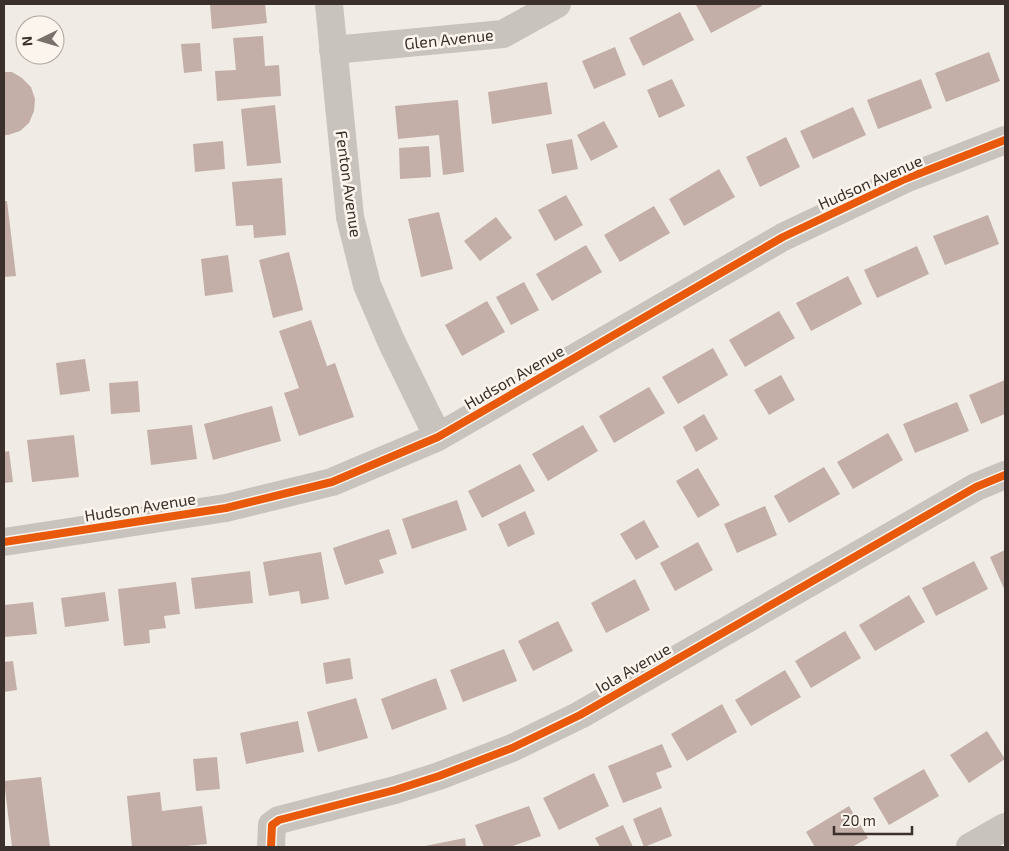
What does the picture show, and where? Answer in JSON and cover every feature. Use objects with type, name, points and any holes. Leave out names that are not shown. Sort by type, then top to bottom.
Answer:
[{"type":"street","name":"Fenton Avenue","points":[[329,4],[350,217],[367,285],[392,344],[438,437]]},
{"type":"street","name":"Glen Avenue","points":[[333,50],[503,34],[557,4]]},
{"type":"street","name":"Hudson Avenue","points":[[4,542],[226,508],[332,482],[438,437],[783,237],[905,179],[1005,140]]},
{"type":"street","name":"Iola Avenue","points":[[271,847],[272,825],[280,820],[395,790],[439,776],[512,748],[580,715],[976,486],[1005,475]]},
{"type":"street","points":[[970,847],[1005,827]]},
{"type":"building","points":[[210,4],[265,4],[267,23],[212,29]]},
{"type":"building","points":[[761,4],[762,6],[711,33],[696,5]]},
{"type":"building","points":[[680,12],[694,40],[643,66],[629,38]]},
{"type":"building","points":[[263,36],[265,66],[279,65],[281,96],[217,101],[215,71],[236,70],[233,38]]},
{"type":"building","points":[[200,43],[202,71],[184,73],[181,44]]},
{"type":"building","points":[[615,47],[626,75],[594,89],[582,61]]},
{"type":"building","points":[[989,52],[1000,81],[946,102],[935,73]]},
{"type":"building","points":[[4,72],[12,72],[22,78],[31,87],[35,99],[34,111],[29,123],[20,131],[8,135],[4,135]]},
{"type":"building","points":[[672,79],[685,106],[659,118],[647,90]]},
{"type":"building","points":[[921,79],[932,108],[878,129],[867,100]]},
{"type":"building","points":[[547,82],[552,114],[492,124],[488,92]]},
{"type":"building","points":[[458,100],[464,172],[443,175],[439,135],[398,139],[395,106]]},
{"type":"building","points":[[275,105],[281,163],[247,166],[241,109]]},
{"type":"building","points":[[853,107],[866,135],[813,159],[800,131]]},
{"type":"building","points":[[604,121],[618,147],[591,161],[577,135]]},
{"type":"building","points":[[786,137],[800,167],[760,187],[746,157]]},
{"type":"building","points":[[572,139],[578,169],[552,174],[546,144]]},
{"type":"building","points":[[223,141],[225,169],[195,172],[193,144]]},
{"type":"building","points":[[429,146],[431,177],[400,179],[399,148]]},
{"type":"building","points":[[719,169],[735,197],[684,226],[669,199]]},
{"type":"building","points":[[282,178],[286,235],[254,238],[253,225],[236,226],[232,182]]},
{"type":"building","points":[[566,195],[583,225],[555,241],[538,210]]},
{"type":"building","points":[[4,201],[7,201],[16,276],[4,277]]},
{"type":"building","points":[[654,206],[670,233],[620,262],[604,235]]},
{"type":"building","points":[[439,212],[453,269],[421,277],[408,219]]},
{"type":"building","points":[[988,215],[999,244],[945,265],[933,236]]},
{"type":"building","points":[[496,217],[512,238],[480,261],[464,241]]},
{"type":"building","points":[[586,245],[602,272],[552,301],[536,274]]},
{"type":"building","points":[[917,246],[929,274],[877,298],[864,270]]},
{"type":"building","points":[[289,252],[303,310],[273,318],[259,260]]},
{"type":"building","points":[[228,255],[233,292],[205,296],[201,259]]},
{"type":"building","points":[[848,276],[862,304],[811,331],[796,303]]},
{"type":"building","points":[[524,282],[539,310],[511,325],[496,297]]},
{"type":"building","points":[[487,301],[505,332],[462,356],[445,325]]},
{"type":"building","points":[[779,311],[795,338],[745,367],[729,340]]},
{"type":"building","points":[[311,320],[327,366],[335,363],[354,417],[299,436],[284,393],[299,388],[279,331]]},
{"type":"building","points":[[713,348],[728,375],[678,404],[662,377]]},
{"type":"building","points":[[85,359],[90,391],[60,395],[56,363]]},
{"type":"building","points":[[781,375],[795,400],[769,415],[754,390]]},
{"type":"building","points":[[1005,380],[1005,414],[981,424],[969,395]]},
{"type":"building","points":[[138,381],[140,412],[111,414],[109,383]]},
{"type":"building","points":[[649,387],[665,413],[614,443],[599,416]]},
{"type":"building","points":[[957,402],[969,431],[915,453],[903,424]]},
{"type":"building","points":[[272,406],[281,441],[213,460],[204,424]]},
{"type":"building","points":[[704,414],[718,439],[696,452],[683,427]]},
{"type":"building","points":[[192,425],[197,459],[151,465],[147,430]]},
{"type":"building","points":[[583,425],[598,451],[548,481],[532,454]]},
{"type":"building","points":[[888,433],[903,460],[853,489],[837,462]]},
{"type":"building","points":[[74,435],[79,477],[32,482],[27,440]]},
{"type":"building","points":[[9,451],[13,482],[4,483],[4,452]]},
{"type":"building","points":[[520,464],[535,491],[482,518],[468,491]]},
{"type":"building","points":[[824,467],[840,494],[789,523],[774,496]]},
{"type":"building","points":[[698,468],[720,505],[698,518],[676,481]]},
{"type":"building","points":[[457,500],[467,530],[412,549],[402,519]]},
{"type":"building","points":[[765,506],[777,535],[737,553],[724,524]]},
{"type":"building","points":[[525,511],[535,534],[508,547],[498,524]]},
{"type":"building","points":[[644,520],[659,547],[636,560],[620,534]]},
{"type":"building","points":[[389,529],[397,554],[379,560],[384,573],[345,585],[333,548]]},
{"type":"building","points":[[698,542],[713,570],[675,591],[660,563]]},
{"type":"building","points":[[1005,550],[1005,591],[990,557]]},
{"type":"building","points":[[321,552],[329,599],[301,604],[299,591],[269,596],[263,562]]},
{"type":"building","points":[[974,561],[988,589],[936,616],[922,588]]},
{"type":"building","points":[[250,571],[253,603],[195,609],[191,578]]},
{"type":"building","points":[[635,579],[650,610],[606,633],[591,603]]},
{"type":"building","points":[[176,582],[180,614],[164,616],[166,628],[149,630],[150,643],[124,646],[118,589]]},
{"type":"building","points":[[105,592],[109,621],[65,627],[61,598]]},
{"type":"building","points":[[909,595],[925,622],[875,651],[859,625]]},
{"type":"building","points":[[33,602],[37,634],[4,637],[4,605]]},
{"type":"building","points":[[558,621],[573,651],[533,671],[518,641]]},
{"type":"building","points":[[845,631],[861,658],[811,688],[795,661]]},
{"type":"building","points":[[504,649],[517,681],[463,702],[450,670]]},
{"type":"building","points":[[350,658],[353,679],[326,684],[323,663]]},
{"type":"building","points":[[13,661],[17,690],[4,692],[4,662]]},
{"type":"building","points":[[785,670],[801,697],[751,726],[735,700]]},
{"type":"building","points":[[436,678],[447,709],[392,730],[381,699]]},
{"type":"building","points":[[356,698],[368,738],[318,752],[307,712]]},
{"type":"building","points":[[722,704],[737,732],[687,761],[671,734]]},
{"type":"building","points":[[298,721],[304,752],[246,764],[240,733]]},
{"type":"building","points":[[987,731],[1005,759],[969,783],[950,755]]},
{"type":"building","points":[[662,744],[672,767],[656,773],[662,788],[623,803],[608,766]]},
{"type":"building","points":[[217,757],[220,789],[196,791],[193,759]]},
{"type":"building","points":[[924,769],[939,796],[889,825],[873,798]]},
{"type":"building","points":[[594,773],[609,806],[559,830],[543,798]]},
{"type":"building","points":[[41,777],[50,847],[12,847],[4,781]]},
{"type":"building","points":[[160,792],[162,811],[202,806],[207,844],[177,847],[132,847],[127,796]]},
{"type":"building","points":[[529,806],[541,836],[510,847],[484,847],[475,825]]},
{"type":"building","points":[[849,806],[868,838],[852,847],[815,847],[806,832]]},
{"type":"building","points":[[661,807],[672,836],[644,847],[633,819]]},
{"type":"building","points":[[623,825],[633,847],[600,847],[595,838]]},
{"type":"building","points":[[465,838],[466,847],[425,847],[425,846]]},
{"type":"cycle path","points":[[4,542],[226,508],[332,482],[438,437],[783,237],[905,179],[1005,140]]},
{"type":"cycle path","points":[[271,847],[272,825],[279,820],[395,790],[439,776],[512,748],[580,715],[976,487],[1005,475]]}]
